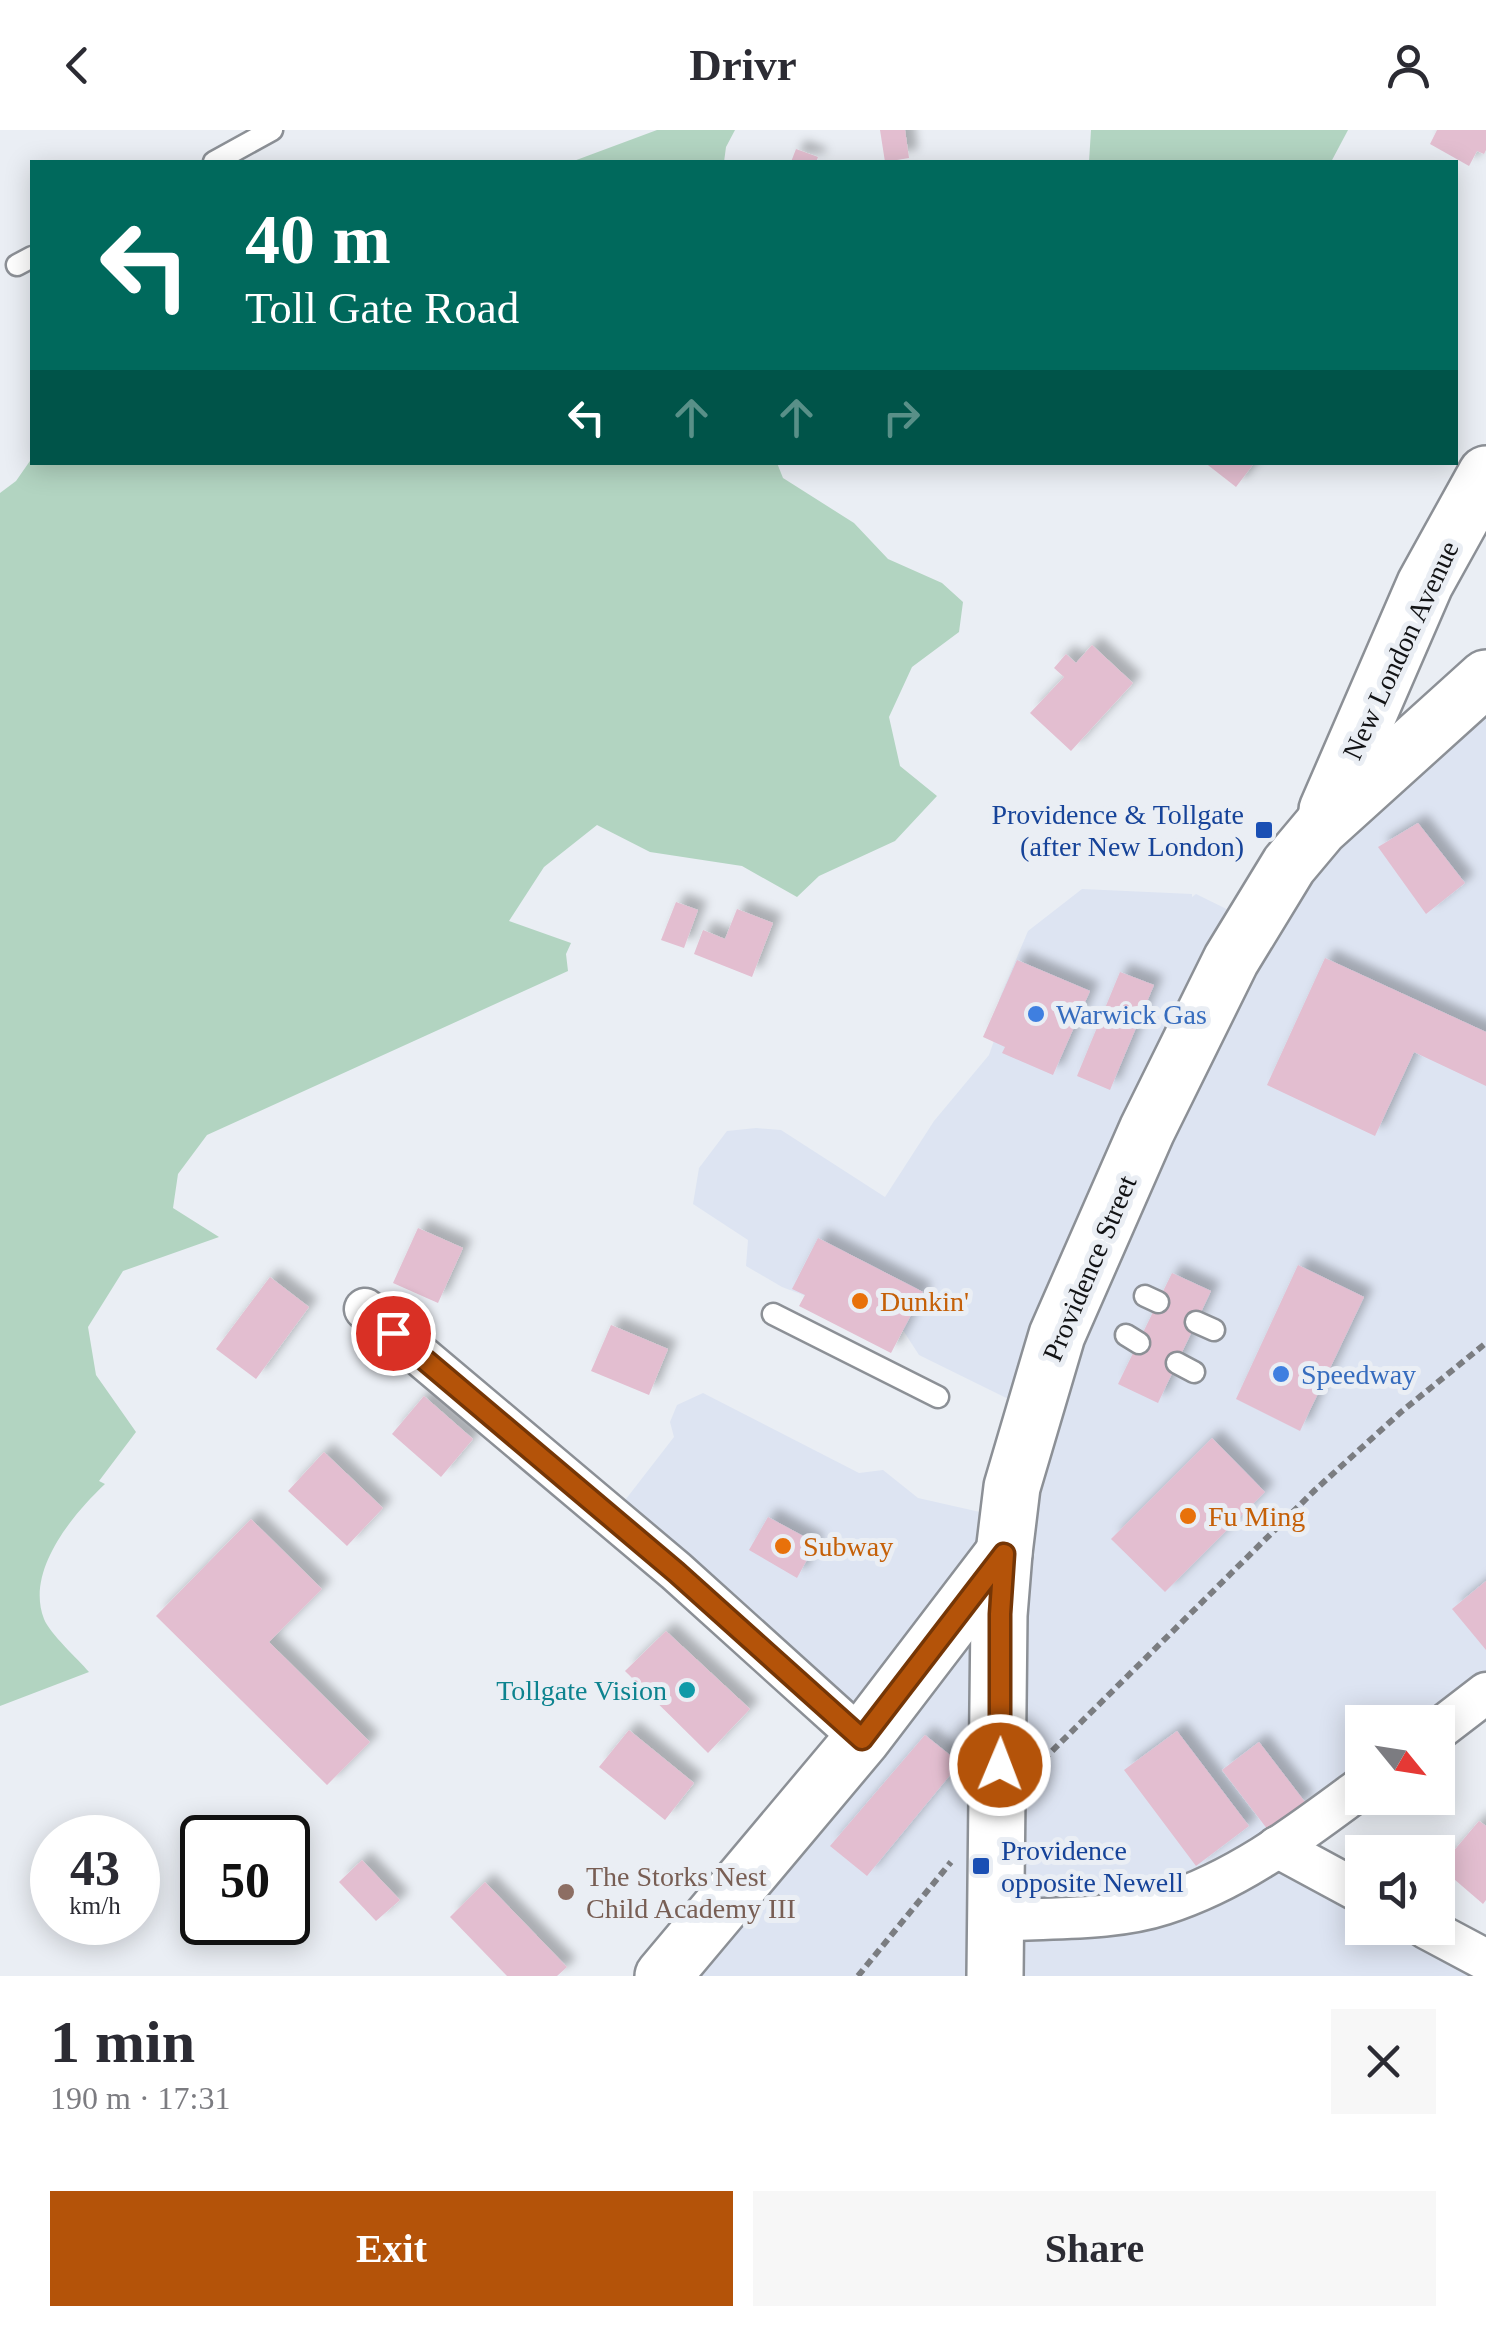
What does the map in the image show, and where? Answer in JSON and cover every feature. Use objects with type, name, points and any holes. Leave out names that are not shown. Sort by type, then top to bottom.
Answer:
[{"type":"main road","name":"New London Avenue","points":[[1320,828],[1425,584],[1486,474]]},
{"type":"main road","name":"Providence Street","points":[[995,1976],[1004,1554],[1012,1488],[1057,1335],[1148,1130],[1231,960],[1289,865],[1320,828],[1486,678]]},
{"type":"main road","points":[[664,1976],[862,1739],[1004,1554]]},
{"type":"street","points":[[365,1309],[676,1572],[862,1739]]},
{"type":"street","points":[[1455,1717],[1486,1693]]},
{"type":"street","points":[[995,1921],[1108,1914],[1162,1905],[1247,1870],[1345,1799]]},
{"type":"street","points":[[1278,1847],[1345,1884]]},
{"type":"street","points":[[1455,1943],[1486,1960]]},
{"type":"lane","points":[[218,160],[272,130]]},
{"type":"lane","points":[[773,1314],[938,1397]]},
{"type":"path","points":[[999,1808],[1058,1744],[1315,1490],[1401,1412],[1486,1343]]},
{"type":"path","points":[[858,1976],[954,1858]]},
{"type":"shaded area","points":[[1486,680],[1486,1696],[1455,1713],[1455,1705],[1345,1705],[1345,1802],[1297,1837],[1345,1879],[1345,1945],[1446,1945],[1486,1976],[650,1976],[849,1741],[619,1508],[674,1437],[670,1422],[677,1405],[703,1393],[859,1473],[883,1470],[918,1498],[1002,1517],[1033,1411],[919,1355],[888,1307],[806,1296],[746,1266],[748,1240],[693,1204],[699,1168],[727,1131],[781,1130],[885,1197],[934,1121],[989,1055],[1003,1015],[999,1000],[1028,931],[1082,889],[1192,897],[1196,894],[1261,926]]},
{"type":"green space","points":[[657,130],[735,130],[724,160],[576,160]]},
{"type":"green space","points":[[1091,130],[1348,130],[1332,160],[1089,160]]},
{"type":"green space","points":[[30,461],[30,465],[778,465],[783,478],[854,523],[888,559],[942,583],[963,602],[959,632],[912,667],[889,717],[900,766],[937,796],[895,841],[819,876],[797,897],[742,866],[650,852],[597,825],[544,867],[509,921],[571,943],[566,954],[568,971],[207,1135],[178,1174],[173,1208],[219,1237],[123,1271],[88,1327],[96,1375],[136,1432],[99,1481],[105,1484],[55,1545],[41,1582],[40,1601],[47,1625],[89,1672],[0,1706],[0,493],[16,481]]},
{"type":"building","points":[[880,130],[905,130],[909,158],[885,160]]},
{"type":"building","points":[[1437,130],[1486,130],[1486,150],[1484,154],[1477,151],[1469,166],[1430,144]]},
{"type":"building","points":[[796,149],[818,157],[817,160],[792,160]]},
{"type":"building","points":[[1208,465],[1253,465],[1236,487]]},
{"type":"building","points":[[1092,645],[1133,683],[1071,751],[1030,713],[1064,677],[1054,668],[1066,654],[1076,663]]},
{"type":"building","points":[[1418,823],[1465,883],[1426,914],[1378,847]]},
{"type":"building","points":[[676,902],[698,910],[684,948],[661,940]]},
{"type":"building","points":[[737,909],[773,923],[752,977],[694,954],[703,930],[725,939]]},
{"type":"building","points":[[1325,958],[1486,1032],[1486,1086],[1414,1052],[1375,1136],[1267,1085]]},
{"type":"building","name":"Warwick Gas","points":[[1017,960],[1090,991],[1053,1075],[1002,1053],[1005,1047],[983,1037]]},
{"type":"building","name":"Warwick Gas","points":[[1120,972],[1154,985],[1110,1090],[1077,1076]]},
{"type":"building","points":[[418,1228],[463,1248],[438,1303],[393,1283]]},
{"type":"building","name":"Dunkin'","points":[[818,1238],[923,1292],[891,1353],[799,1306],[805,1295],[792,1289]]},
{"type":"building","points":[[1298,1265],[1364,1297],[1300,1431],[1236,1399]]},
{"type":"building","points":[[1172,1273],[1211,1291],[1158,1403],[1118,1384]]},
{"type":"building","points":[[270,1277],[309,1307],[256,1379],[216,1349]]},
{"type":"building","points":[[611,1325],[668,1349],[649,1395],[591,1371]]},
{"type":"building","points":[[424,1396],[473,1439],[441,1477],[392,1434]]},
{"type":"building","name":"Fu Ming","points":[[1212,1438],[1265,1492],[1165,1592],[1111,1539]]},
{"type":"building","points":[[324,1452],[383,1508],[347,1546],[288,1491]]},
{"type":"building","name":"Subway","points":[[768,1517],[816,1543],[797,1578],[749,1550]]},
{"type":"building","points":[[251,1519],[322,1589],[269,1642],[370,1742],[327,1785],[156,1616]]},
{"type":"building","points":[[1486,1581],[1486,1650],[1452,1609]]},
{"type":"building","name":"Tollgate Vision","points":[[666,1631],[750,1709],[708,1753],[625,1671]]},
{"type":"building","points":[[629,1730],[694,1783],[665,1820],[599,1767]]},
{"type":"building","points":[[1177,1731],[1249,1826],[1196,1866],[1124,1770]]},
{"type":"building","points":[[925,1735],[960,1763],[867,1876],[830,1846]]},
{"type":"building","points":[[1259,1742],[1305,1802],[1268,1830],[1222,1770]]},
{"type":"building","points":[[1479,1821],[1486,1826],[1483,1904],[1455,1880],[1455,1849]]},
{"type":"building","points":[[362,1860],[400,1900],[376,1921],[339,1882]]},
{"type":"building","points":[[485,1882],[567,1967],[557,1976],[507,1976],[450,1917]]},
{"type":"place","name":"Providence & Tollgate (after New London)","points":[[1264,830]]},
{"type":"place","name":"Warwick Gas","points":[[1036,1014]]},
{"type":"place","name":"Dunkin'","points":[[860,1301]]},
{"type":"place","name":"Speedway","points":[[1281,1374]]},
{"type":"place","name":"Fu Ming","points":[[1188,1516]]},
{"type":"place","name":"Subway","points":[[783,1546]]},
{"type":"place","name":"Tollgate Vision","points":[[687,1690]]},
{"type":"place","name":"Providence opposite Newell","points":[[981,1866]]},
{"type":"place","name":"The Storks Nest Child Academy III","points":[[566,1892]]},
{"type":"route","points":[[393,1333],[676,1572],[862,1739],[1004,1554],[1000,1765]]}]
